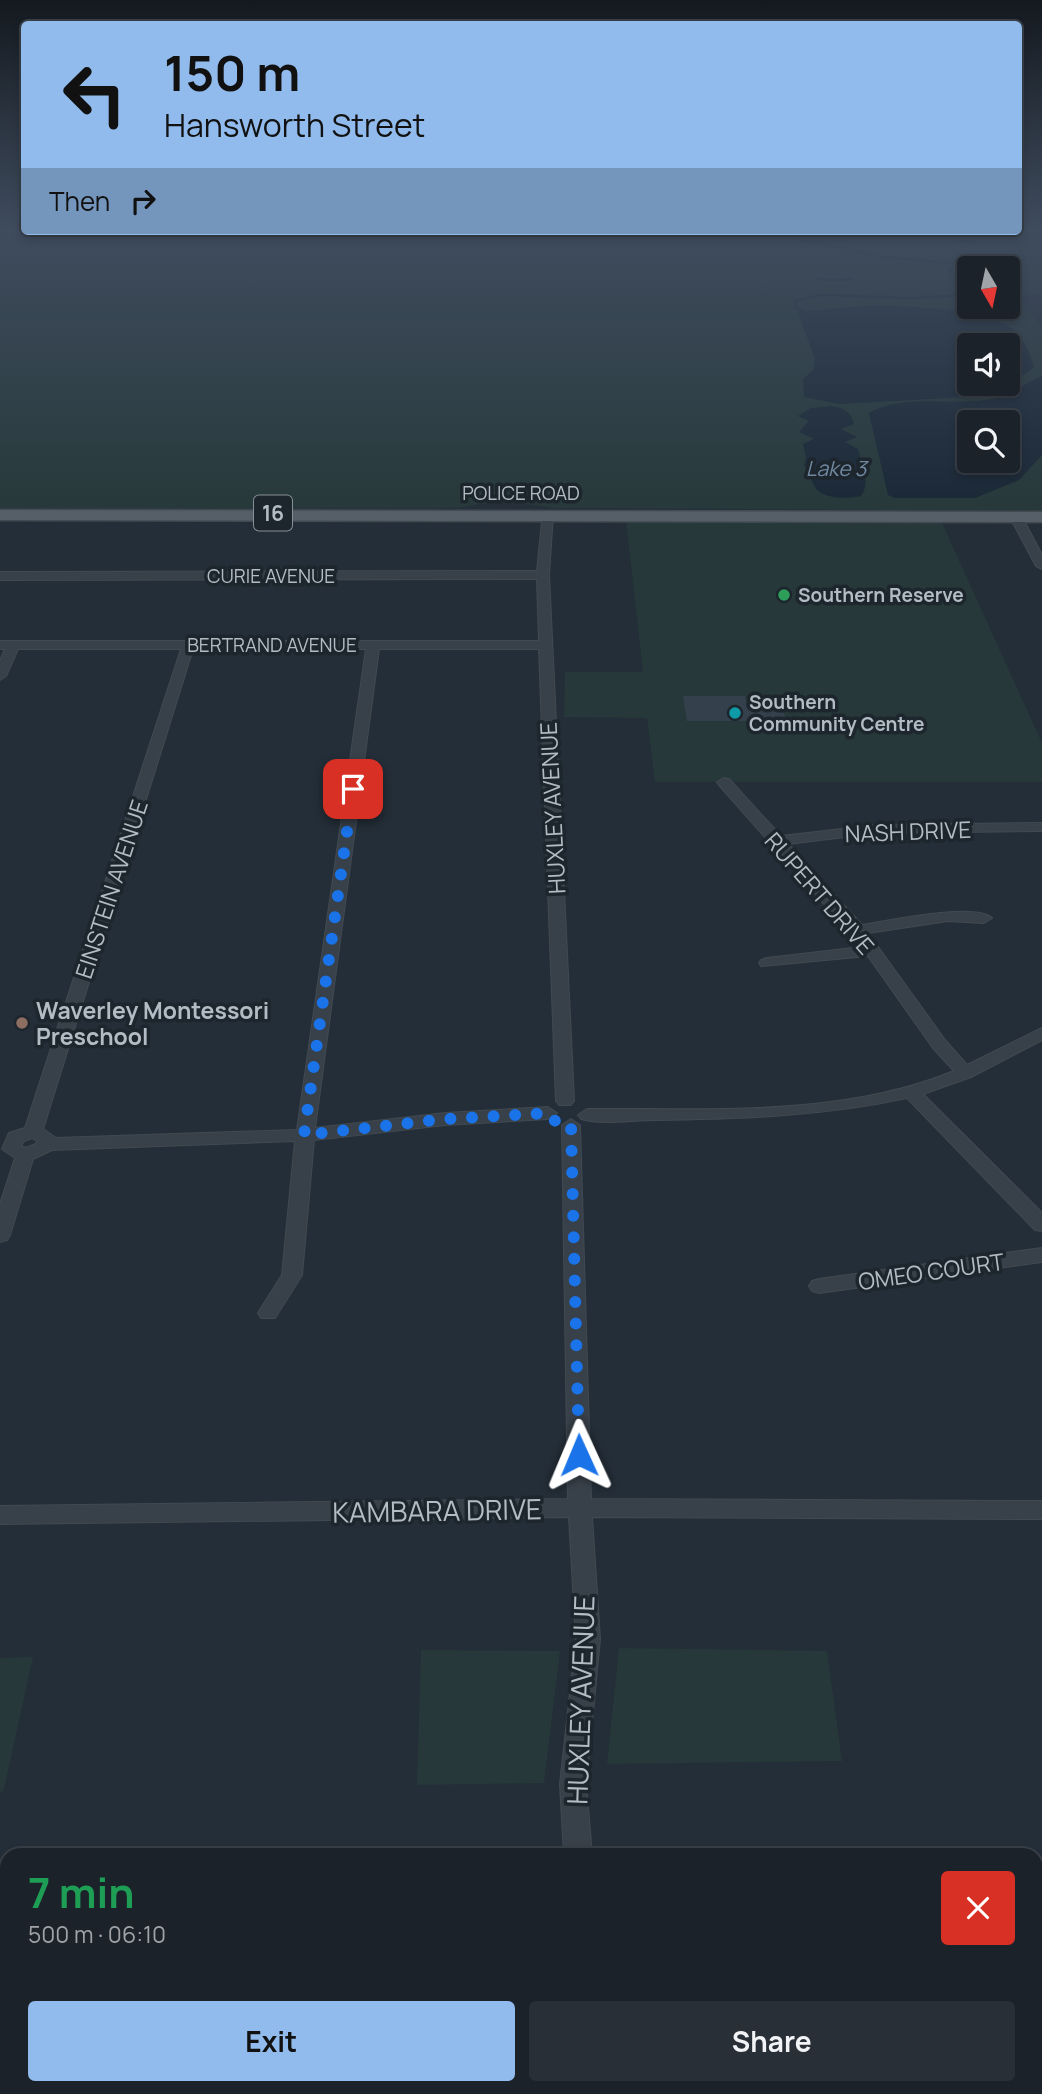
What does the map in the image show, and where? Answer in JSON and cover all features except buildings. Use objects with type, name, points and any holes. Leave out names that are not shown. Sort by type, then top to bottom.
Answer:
[{"type":"main road","name":"POLICE ROAD","points":[[0,514],[1042,517]]},
{"type":"street","name":"HUXLEY AVENUE","points":[[547,514],[543,575],[545,645],[565,1101]]},
{"type":"street","points":[[1016,517],[1042,566]]},
{"type":"street","name":"CURIE AVENUE","points":[[0,576],[543,575]]},
{"type":"street","points":[[0,676],[6,645]]},
{"type":"street","name":"BERTRAND AVENUE","points":[[6,645],[545,645]]},
{"type":"street","points":[[268,1313],[292,1275],[304,1135],[373,645]]},
{"type":"street","name":"EINSTEIN AVENUE","points":[[40,1138],[188,646]]},
{"type":"street","name":"RUPERT DRIVE","points":[[724,782],[859,930],[871,951],[939,1044],[965,1073]]},
{"type":"street","name":"NASH DRIVE","points":[[775,841],[877,829],[1042,827]]},
{"type":"street","points":[[859,930],[948,916],[984,918]]},
{"type":"street","points":[[767,962],[871,951]]},
{"type":"street","points":[[548,1113],[557,1123],[789,1111],[911,1091],[965,1073],[1042,1033]]},
{"type":"street","points":[[911,1091],[1042,1225]]},
{"type":"street","points":[[548,1113],[553,1105],[565,1101],[579,1104],[579,1120]]},
{"type":"street","points":[[0,1234],[12,1148],[40,1151],[40,1138],[304,1135],[445,1119],[548,1113]]},
{"type":"street","name":"HUXLEY AVENUE","points":[[578,1848],[573,1784],[587,1639],[580,1508],[579,1120]]},
{"type":"street","name":"OMEO COURT","points":[[819,1286],[1042,1255]]},
{"type":"street","name":"KAMBARA DRIVE","points":[[0,1516],[580,1508],[1042,1510]]},
{"type":"shaded area","points":[[0,326],[1040,326],[1042,329],[1042,511],[553,508],[530,504],[482,504],[459,508],[0,510]]},
{"type":"shaded area","name":"Southern Reserve","points":[[626,521],[942,523],[1042,743],[1042,782],[655,782],[647,718],[564,717],[565,672],[643,672]]},
{"type":"shaded area","points":[[619,1648],[827,1651],[842,1761],[607,1764]]},
{"type":"shaded area","points":[[421,1650],[560,1651],[544,1783],[417,1785]]},
{"type":"shaded area","points":[[33,1657],[4,1789],[0,1793],[0,1658]]},
{"type":"water","points":[[803,326],[1008,326],[1017,333],[957,333],[957,396],[971,396],[966,397],[839,404],[804,397],[803,379],[814,369],[815,359]]},
{"type":"water","points":[[1020,338],[1031,356],[1034,368],[1020,377]]},
{"type":"water","points":[[1042,376],[1042,455],[1019,480],[975,498],[895,498],[888,495],[869,413],[899,403],[966,402],[1020,396],[1020,388]]},
{"type":"water","name":"Lake 3","points":[[832,406],[846,411],[853,420],[854,424],[841,429],[857,437],[845,442],[858,449],[862,461],[866,479],[861,496],[845,498],[821,493],[812,482],[811,473],[804,466],[806,458],[803,444],[814,439],[799,432],[809,421],[798,416],[811,408]]},
{"type":"place","name":"Southern Reserve","points":[[784,595]]},
{"type":"place","name":"Southern Community Centre","points":[[735,713]]},
{"type":"place","name":"Waverley Montessori Preschool","points":[[22,1023]]},
{"type":"route","points":[[353,789],[304,1135],[445,1119],[548,1113],[552,1121],[571,1125],[579,1455]]}]
